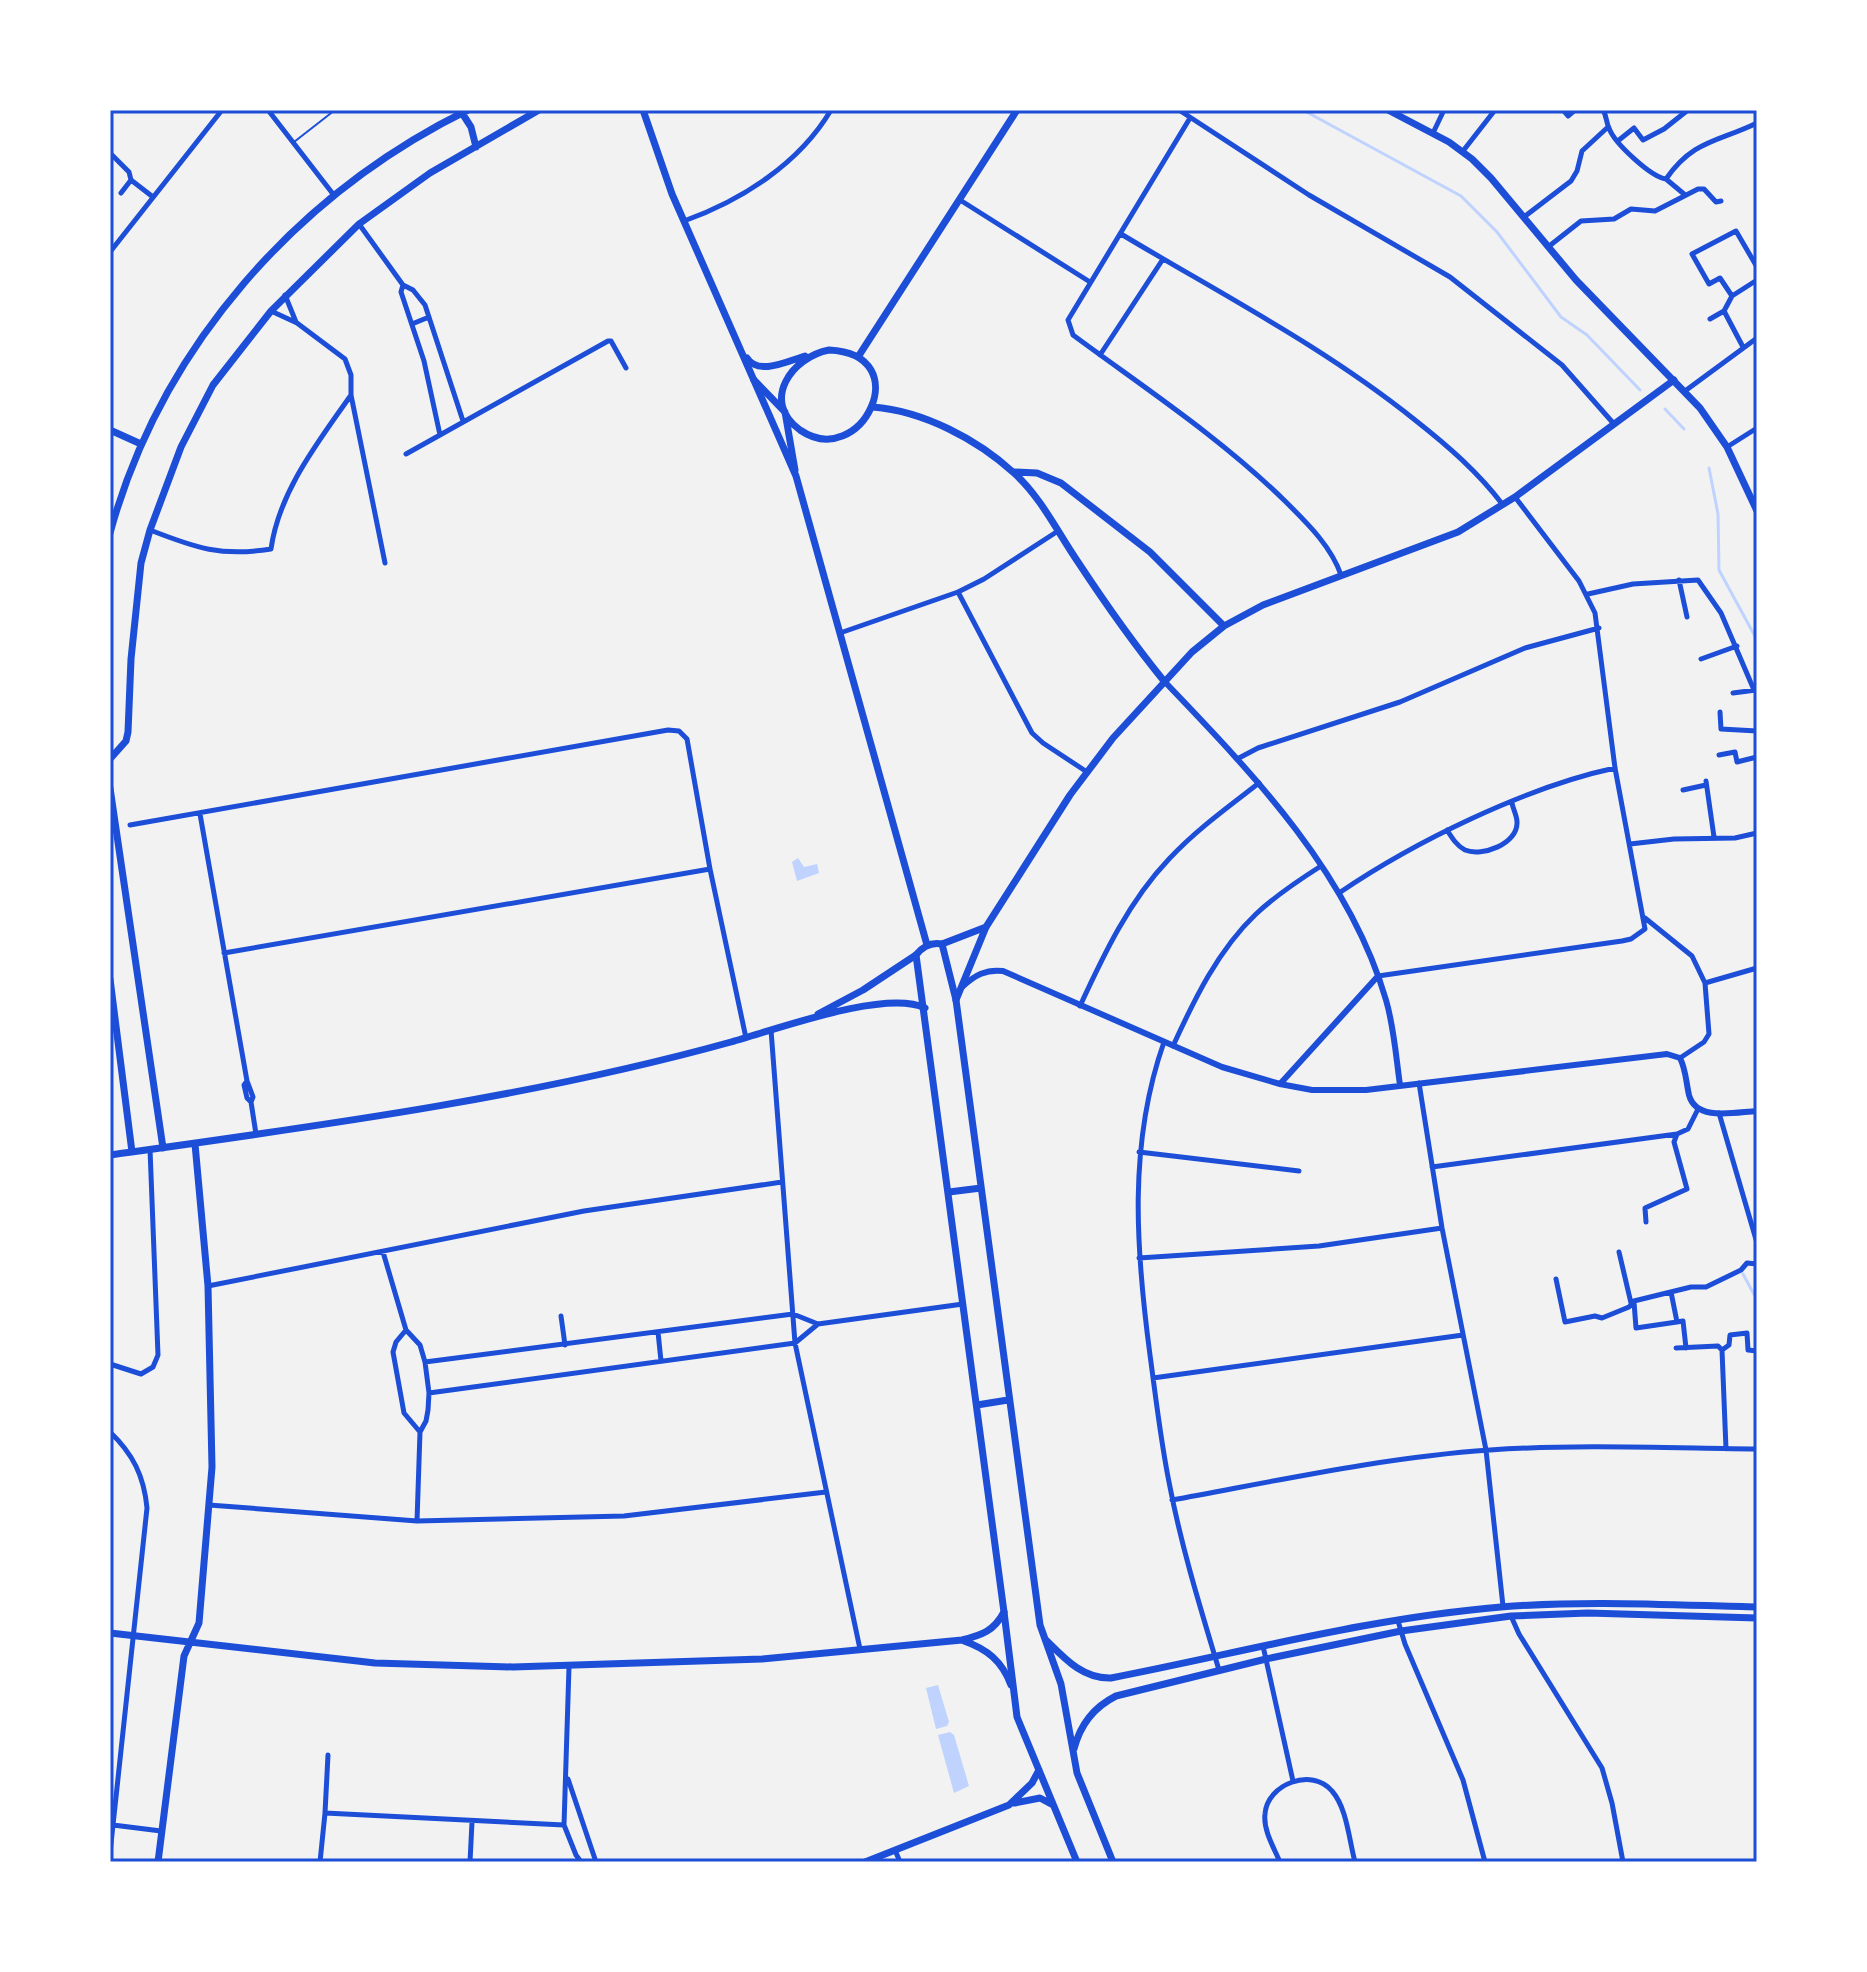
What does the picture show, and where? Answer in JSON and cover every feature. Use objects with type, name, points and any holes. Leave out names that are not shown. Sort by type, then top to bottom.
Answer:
[{"type":"main road","points":[[110,759],[114,749],[126,741],[128,732],[131,659],[141,563],[150,530],[199,408],[228,363],[285,295],[359,224],[430,173],[539,110]]},
{"type":"main road","points":[[643,110],[684,221],[796,476]]},
{"type":"main road","points":[[858,357],[1017,110]]},
{"type":"main road","points":[[1388,110],[1463,151],[1491,178],[1547,247],[1685,391],[1716,429],[1757,511]]},
{"type":"main road","points":[[110,533],[141,444],[196,346],[253,271],[333,194],[431,128],[465,111],[476,147]]},
{"type":"main road","points":[[736,339],[751,365],[760,368],[812,354],[839,351],[858,357],[870,370],[876,389],[873,407],[856,428],[844,435],[826,437],[803,432],[753,380]]},
{"type":"main road","points":[[812,354],[794,367],[782,392],[796,476],[927,945]]},
{"type":"main road","points":[[956,1000],[986,927],[1087,772],[1113,738],[1192,652],[1224,626],[1263,605],[1458,532],[1515,497],[1674,380]]},
{"type":"main road","points":[[873,407],[927,419],[972,443],[1014,472],[1164,681]]},
{"type":"main road","points":[[110,430],[141,444]]},
{"type":"main road","points":[[1014,472],[1037,473],[1061,483],[1150,552],[1224,626]]},
{"type":"main road","points":[[110,788],[163,1148]]},
{"type":"main road","points":[[809,1019],[863,990],[927,945],[942,944],[986,927]]},
{"type":"main road","points":[[942,944],[956,1000],[1035,1601],[1044,1639],[1061,1684],[1079,1780],[1113,1862]]},
{"type":"main road","points":[[916,955],[964,1304],[1011,1686],[1017,1717],[1077,1862]]},
{"type":"main road","points":[[110,979],[132,1152]]},
{"type":"main road","points":[[110,1155],[195,1144],[520,1090],[669,1058],[809,1019],[891,1003],[908,1001],[925,1008]]},
{"type":"main road","points":[[158,1862],[184,1656],[199,1623],[209,1505],[212,1420],[208,1286],[195,1144]]},
{"type":"main road","points":[[949,1192],[981,1188]]},
{"type":"main road","points":[[977,1405],[1008,1400]]},
{"type":"main road","points":[[1044,1639],[1072,1665],[1098,1678],[1111,1678],[1398,1621],[1503,1606],[1757,1607]]},
{"type":"main road","points":[[110,1633],[375,1663],[569,1667],[762,1659],[962,1640],[990,1631],[1004,1612]]},
{"type":"main road","points":[[1072,1755],[1076,1738],[1097,1707],[1129,1692],[1401,1631],[1511,1616],[1588,1613],[1757,1618]]},
{"type":"main road","points":[[962,1640],[993,1656],[1004,1669],[1011,1686]]},
{"type":"main road","points":[[1009,1805],[1032,1783],[1039,1770]]},
{"type":"main road","points":[[865,1862],[1009,1805],[1040,1798],[1054,1806]]},
{"type":"street","points":[[110,252],[222,110]]},
{"type":"street","points":[[268,110],[333,194]]},
{"type":"street","points":[[684,221],[760,183],[814,136],[831,110]]},
{"type":"street","points":[[1179,110],[1309,195],[1450,277],[1562,365],[1614,424]]},
{"type":"street","points":[[1433,133],[1444,110]]},
{"type":"street","points":[[1463,151],[1495,110]]},
{"type":"street","points":[[1563,110],[1568,116],[1575,110]]},
{"type":"street","points":[[1603,110],[1608,127],[1652,175],[1666,179],[1684,194]]},
{"type":"street","points":[[1619,140],[1634,128],[1643,140],[1664,129],[1688,110]]},
{"type":"street","points":[[1190,118],[1090,282],[1068,320],[1068,327],[1073,335],[1198,424],[1268,485],[1318,536],[1338,564],[1341,575]]},
{"type":"street","points":[[1666,179],[1699,145],[1757,123]]},
{"type":"street","points":[[1523,217],[1571,181],[1582,151],[1608,127]]},
{"type":"street","points":[[110,153],[129,172],[131,180],[153,197]]},
{"type":"street","points":[[121,193],[131,180]]},
{"type":"street","points":[[1547,247],[1581,221],[1614,219],[1631,209],[1655,211],[1684,194],[1704,189],[1716,202],[1721,201]]},
{"type":"street","points":[[960,200],[1090,282]]},
{"type":"street","points":[[359,224],[403,285],[420,298],[463,421]]},
{"type":"street","points":[[1732,296],[1720,278],[1709,284],[1692,254],[1736,231],[1757,267]]},
{"type":"street","points":[[1121,234],[1273,322],[1365,381],[1455,452],[1503,505]]},
{"type":"street","points":[[1100,355],[1163,259]]},
{"type":"street","points":[[1710,319],[1724,311],[1732,296],[1757,280]]},
{"type":"street","points":[[403,285],[401,292],[424,361],[440,435]]},
{"type":"street","points":[[285,295],[297,323]]},
{"type":"street","points":[[271,311],[297,323],[345,359],[351,375],[351,395],[385,563]]},
{"type":"street","points":[[1724,311],[1743,347]]},
{"type":"street","points":[[412,324],[429,317]]},
{"type":"street","points":[[1685,391],[1757,338]]},
{"type":"street","points":[[406,454],[608,341],[611,341],[626,368]]},
{"type":"street","points":[[150,530],[216,552],[271,549],[281,510],[299,474],[351,395]]},
{"type":"street","points":[[1727,447],[1757,428]]},
{"type":"street","points":[[1280,1084],[1378,976],[1622,941],[1645,929],[1615,768],[1599,628],[1588,594],[1515,497]]},
{"type":"street","points":[[840,633],[958,592],[984,579],[1058,531]]},
{"type":"street","points":[[1679,580],[1687,617]]},
{"type":"street","points":[[1588,594],[1616,586],[1698,580],[1721,613],[1756,690],[1733,693]]},
{"type":"street","points":[[958,592],[1032,733],[1087,772]]},
{"type":"street","points":[[1239,758],[1258,748],[1400,702],[1525,648],[1599,628]]},
{"type":"street","points":[[1701,659],[1737,646]]},
{"type":"street","points":[[1164,681],[1239,758],[1339,893],[1378,976],[1389,1010],[1400,1085]]},
{"type":"street","points":[[1720,712],[1721,729],[1757,731]]},
{"type":"street","points":[[130,825],[668,730],[679,731],[687,739],[710,869],[746,1038]]},
{"type":"street","points":[[1719,755],[1735,752],[1737,762],[1757,757]]},
{"type":"street","points":[[1339,893],[1447,830],[1512,803],[1615,768]]},
{"type":"street","points":[[1080,1006],[1121,924],[1154,875],[1186,842],[1259,783]]},
{"type":"street","points":[[1683,790],[1706,783],[1714,837]]},
{"type":"street","points":[[1447,830],[1455,842],[1468,851],[1483,852],[1496,847],[1515,830],[1517,824],[1512,803]]},
{"type":"street","points":[[200,814],[247,1081],[244,1085],[251,1102],[256,1134]]},
{"type":"street","points":[[1630,844],[1735,838],[1757,833]]},
{"type":"street","points":[[1173,1046],[1199,993],[1235,937],[1257,913],[1321,866]]},
{"type":"street","points":[[224,953],[710,869]]},
{"type":"street","points":[[962,987],[979,974],[1003,971],[1222,1067],[1312,1090],[1366,1090],[1661,1055],[1680,1058],[1704,1042],[1709,1034],[1705,983],[1692,956],[1644,917]]},
{"type":"street","points":[[1705,983],[1757,968]]},
{"type":"street","points":[[771,1030],[795,1343],[860,1649]]},
{"type":"street","points":[[1164,1042],[1145,1106],[1139,1152],[1139,1258],[1172,1500],[1219,1670]]},
{"type":"street","points":[[1680,1058],[1689,1096],[1698,1109],[1719,1113],[1757,1111]]},
{"type":"street","points":[[1419,1082],[1442,1228],[1486,1450],[1503,1606]]},
{"type":"street","points":[[1432,1167],[1677,1134],[1688,1129],[1698,1109]]},
{"type":"street","points":[[1719,1113],[1757,1243]]},
{"type":"street","points":[[1646,1222],[1645,1208],[1688,1187],[1674,1142],[1677,1134]]},
{"type":"street","points":[[110,1364],[141,1374],[150,1370],[158,1355],[150,1149]]},
{"type":"street","points":[[1139,1152],[1299,1171]]},
{"type":"street","points":[[208,1286],[584,1211],[782,1182]]},
{"type":"street","points":[[1139,1258],[1319,1246],[1442,1228]]},
{"type":"street","points":[[383,1252],[406,1330],[420,1345],[429,1393],[426,1421],[420,1432],[417,1521]]},
{"type":"street","points":[[1619,1252],[1633,1303],[1636,1328],[1683,1321],[1686,1348]]},
{"type":"street","points":[[1556,1279],[1565,1322],[1595,1316],[1602,1318],[1633,1303],[1691,1287],[1706,1287],[1741,1270],[1747,1263],[1757,1264]]},
{"type":"street","points":[[1671,1292],[1677,1322]]},
{"type":"street","points":[[425,1362],[793,1314],[818,1324],[964,1304]]},
{"type":"street","points":[[561,1316],[565,1345]]},
{"type":"street","points":[[429,1393],[795,1343],[818,1324]]},
{"type":"street","points":[[406,1330],[396,1342],[393,1352],[404,1413],[420,1432]]},
{"type":"street","points":[[658,1332],[661,1361]]},
{"type":"street","points":[[1722,1350],[1729,1345],[1730,1335],[1747,1333],[1748,1350],[1757,1351]]},
{"type":"street","points":[[1153,1378],[1463,1335]]},
{"type":"street","points":[[1676,1348],[1718,1346],[1722,1350],[1726,1449]]},
{"type":"street","points":[[110,1432],[133,1458],[145,1483],[147,1527],[110,1853]]},
{"type":"street","points":[[1172,1500],[1327,1471],[1486,1450],[1556,1447],[1757,1449]]},
{"type":"street","points":[[209,1505],[417,1521],[624,1516],[826,1492]]},
{"type":"street","points":[[1511,1616],[1602,1768],[1623,1862]]},
{"type":"street","points":[[1398,1621],[1463,1780],[1485,1862]]},
{"type":"street","points":[[1263,1646],[1293,1781]]},
{"type":"street","points":[[569,1667],[564,1825],[581,1862]]},
{"type":"street","points":[[320,1862],[328,1755]]},
{"type":"street","points":[[566,1774],[596,1862]]},
{"type":"street","points":[[1280,1862],[1265,1825],[1265,1814],[1273,1796],[1293,1781],[1317,1781],[1333,1792],[1339,1800],[1355,1862]]},
{"type":"street","points":[[325,1813],[564,1825]]},
{"type":"street","points":[[470,1862],[472,1822]]},
{"type":"street","points":[[113,1825],[161,1831]]},
{"type":"street","points":[[895,1850],[900,1862]]},
{"type":"street","points":[[568,1862],[576,1855]]},
{"type":"lane","points":[[293,143],[335,110]]},
{"type":"water","points":[[798,858],[804,867],[817,864],[819,873],[797,881],[792,862]]},
{"type":"water","points":[[938,1685],[949,1722],[947,1726],[936,1729],[926,1688]]},
{"type":"water","points":[[950,1732],[954,1735],[969,1786],[954,1793],[938,1735]]},
{"type":"waterway","points":[[1303,110],[1461,196],[1497,232],[1561,317],[1587,335],[1640,390]]},
{"type":"waterway","points":[[1665,409],[1684,429]]},
{"type":"waterway","points":[[1709,468],[1718,514],[1719,570],[1757,640]]},
{"type":"waterway","points":[[1743,1274],[1757,1300]]}]
